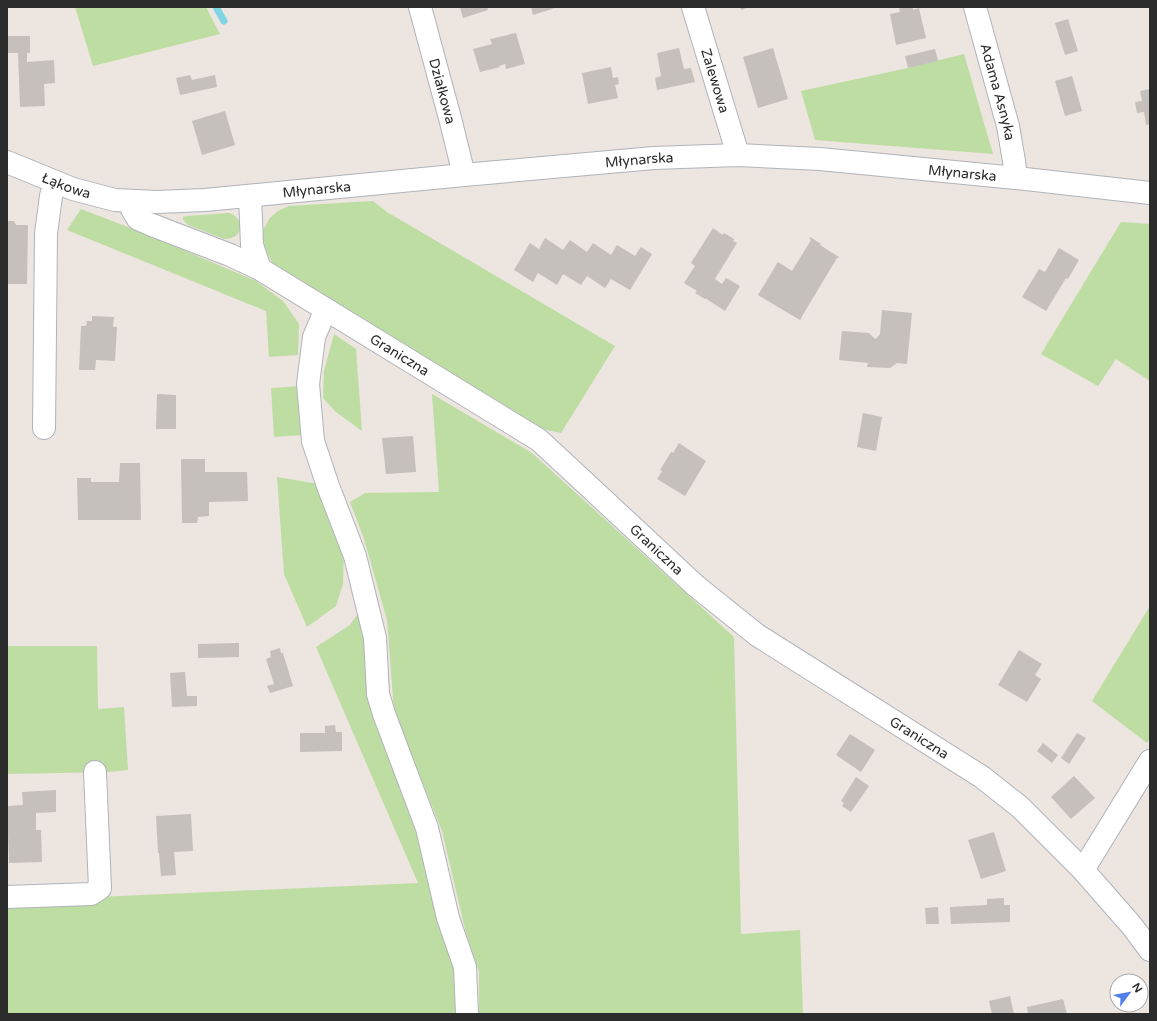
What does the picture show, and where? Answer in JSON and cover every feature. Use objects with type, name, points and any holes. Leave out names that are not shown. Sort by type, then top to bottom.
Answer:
[{"type":"street","name":"Działkowa","points":[[420,7],[464,174]]},
{"type":"street","name":"Zalewowa","points":[[693,7],[738,155]]},
{"type":"street","name":"Adama Asnyka","points":[[975,7],[1008,126],[1016,178]]},
{"type":"street","name":"Młynarska","points":[[129,201],[157,202],[205,200],[464,174],[654,158],[738,155],[820,159],[1150,193]]},
{"type":"street","name":"Łąkowa","points":[[7,162],[73,189],[115,200],[129,201]]},
{"type":"street","points":[[44,428],[46,234],[51,196],[55,182]]},
{"type":"street","points":[[250,196],[252,245],[260,269]]},
{"type":"street","name":"Graniczna","points":[[129,201],[138,219],[230,255],[260,269],[539,440],[696,586],[757,635],[982,777],[1020,807],[1083,870],[1132,926],[1150,950]]},
{"type":"street","points":[[326,309],[314,337],[308,384],[313,441],[328,486],[355,556],[375,638],[378,694],[384,714],[427,828],[448,918],[465,968],[467,1014]]},
{"type":"street","points":[[1083,870],[1150,761]]},
{"type":"street","points":[[7,897],[91,894],[100,888],[95,772]]},
{"type":"green space","points":[[75,7],[206,7],[220,34],[93,66]]},
{"type":"green space","points":[[964,54],[993,154],[815,140],[801,91],[908,68]]},
{"type":"green space","points":[[373,201],[387,212],[615,346],[561,433],[542,429],[287,275],[272,262],[262,244],[263,230],[270,218],[278,211],[289,206]]},
{"type":"green space","points":[[81,209],[146,234],[256,281],[283,301],[299,324],[298,355],[269,357],[266,311],[67,230]]},
{"type":"green space","points":[[228,213],[237,218],[240,227],[236,235],[231,238],[224,239],[188,225],[183,220],[183,217],[187,216]]},
{"type":"green space","points":[[1121,222],[1150,224],[1150,381],[1116,359],[1098,386],[1041,354]]},
{"type":"green space","points":[[334,334],[356,349],[362,431],[336,412],[323,398],[324,371]]},
{"type":"green space","points":[[301,386],[303,435],[274,437],[271,388]]},
{"type":"green space","points":[[432,394],[532,453],[734,637],[741,934],[800,930],[803,1014],[479,1014],[479,972],[465,929],[442,831],[394,711],[387,620],[364,539],[350,502],[365,493],[439,492]]},
{"type":"green space","points":[[277,477],[319,484],[344,548],[343,584],[336,606],[307,627],[284,574]]},
{"type":"green space","points":[[1150,606],[1150,738],[1147,743],[1092,701]]},
{"type":"green space","points":[[360,610],[416,826],[427,880],[455,973],[455,1014],[7,1014],[7,901],[418,883],[316,647],[350,625]]},
{"type":"green space","points":[[7,646],[97,646],[98,709],[124,707],[128,770],[108,772],[7,774]]},
{"type":"building","points":[[460,7],[487,7],[488,10],[463,18]]},
{"type":"building","points":[[531,7],[555,7],[555,8],[533,15]]},
{"type":"building","points":[[740,7],[750,7],[741,10]]},
{"type":"building","points":[[899,7],[913,7],[913,10],[919,8],[926,38],[896,45],[890,14],[900,12]]},
{"type":"building","points":[[1068,19],[1078,51],[1065,55],[1055,23]]},
{"type":"building","points":[[516,33],[525,64],[506,69],[505,64],[499,66],[500,67],[480,72],[473,49],[492,44],[490,39]]},
{"type":"building","points":[[7,36],[30,36],[30,53],[27,53],[27,62],[54,60],[55,83],[44,84],[45,106],[20,107],[18,53],[7,53]]},
{"type":"building","points":[[679,48],[684,69],[691,68],[695,82],[657,90],[655,78],[661,76],[657,53]]},
{"type":"building","points":[[773,48],[788,99],[758,108],[743,57]]},
{"type":"building","points":[[935,49],[938,61],[908,68],[905,56]]},
{"type":"building","points":[[611,67],[613,78],[618,77],[619,84],[615,85],[618,98],[588,104],[582,73]]},
{"type":"building","points":[[190,75],[192,80],[215,75],[217,87],[180,95],[176,78]]},
{"type":"building","points":[[1072,76],[1082,111],[1065,116],[1055,81]]},
{"type":"building","points":[[1150,89],[1150,124],[1146,125],[1144,112],[1137,113],[1135,102],[1142,101],[1140,91]]},
{"type":"building","points":[[225,111],[235,145],[202,155],[192,121]]},
{"type":"building","points":[[7,221],[14,221],[16,225],[28,225],[27,284],[7,284]]},
{"type":"building","points":[[713,228],[723,235],[724,233],[734,239],[733,241],[737,243],[715,279],[722,284],[726,278],[740,286],[725,311],[695,293],[697,291],[684,283],[695,266],[691,263]]},
{"type":"building","points":[[810,237],[839,257],[800,320],[758,295],[778,262],[792,271],[811,240],[809,238]]},
{"type":"building","points":[[545,238],[563,250],[570,240],[587,252],[593,243],[611,255],[617,245],[635,256],[641,247],[652,254],[630,290],[611,279],[605,288],[587,276],[581,285],[563,274],[557,285],[538,273],[533,282],[514,270],[530,243],[539,249]]},
{"type":"building","points":[[1059,248],[1079,260],[1046,311],[1022,297],[1039,269],[1045,272]]},
{"type":"building","points":[[882,310],[912,313],[907,364],[897,363],[890,368],[867,367],[868,363],[839,360],[842,331],[869,333],[876,339],[880,334]]},
{"type":"building","points":[[92,316],[114,317],[113,327],[117,327],[115,361],[96,360],[95,370],[79,370],[81,326],[86,326],[87,321],[92,321]]},
{"type":"building","points":[[157,394],[176,395],[176,429],[156,429]]},
{"type":"building","points":[[863,413],[882,417],[876,451],[857,447]]},
{"type":"building","points":[[413,436],[416,472],[386,474],[382,438]]},
{"type":"building","points":[[679,443],[706,461],[685,496],[657,479],[662,471],[660,470],[671,452],[673,453]]},
{"type":"building","points":[[181,459],[205,459],[205,472],[247,472],[248,501],[209,502],[209,516],[198,517],[197,523],[182,523]]},
{"type":"building","points":[[120,463],[140,463],[141,520],[78,520],[77,478],[91,478],[91,482],[119,482]]},
{"type":"building","points":[[239,643],[239,657],[198,658],[198,644]]},
{"type":"building","points":[[280,648],[281,653],[283,653],[293,686],[270,693],[267,686],[274,684],[266,659],[271,657],[270,651]]},
{"type":"building","points":[[1019,650],[1042,664],[1035,675],[1041,679],[1027,702],[998,685]]},
{"type":"building","points":[[185,672],[187,696],[197,696],[197,706],[172,707],[170,673]]},
{"type":"building","points":[[335,725],[336,732],[342,732],[342,751],[300,752],[300,733],[325,733],[325,726]]},
{"type":"building","points":[[1077,733],[1086,738],[1069,764],[1061,758]]},
{"type":"building","points":[[850,734],[875,750],[861,772],[836,755]]},
{"type":"building","points":[[1043,743],[1058,755],[1052,763],[1037,751]]},
{"type":"building","points":[[1074,776],[1095,798],[1071,819],[1051,797]]},
{"type":"building","points":[[856,777],[869,786],[851,812],[842,806],[844,803],[841,801]]},
{"type":"building","points":[[56,790],[56,812],[36,813],[36,830],[41,830],[42,862],[9,863],[7,806],[23,805],[22,792]]},
{"type":"building","points":[[191,814],[193,851],[174,852],[176,875],[161,876],[156,816]]},
{"type":"building","points":[[994,832],[1006,871],[981,879],[968,840]]},
{"type":"building","points":[[1004,898],[1004,905],[1010,905],[1010,922],[951,924],[950,907],[987,905],[987,899]]},
{"type":"building","points":[[938,907],[939,924],[926,924],[925,908]]},
{"type":"building","points":[[1010,996],[1014,1014],[992,1014],[989,1001]]},
{"type":"building","points":[[1063,999],[1067,1014],[1028,1014],[1027,1007]]},
{"type":"waterway","points":[[216,7],[224,21]]}]
